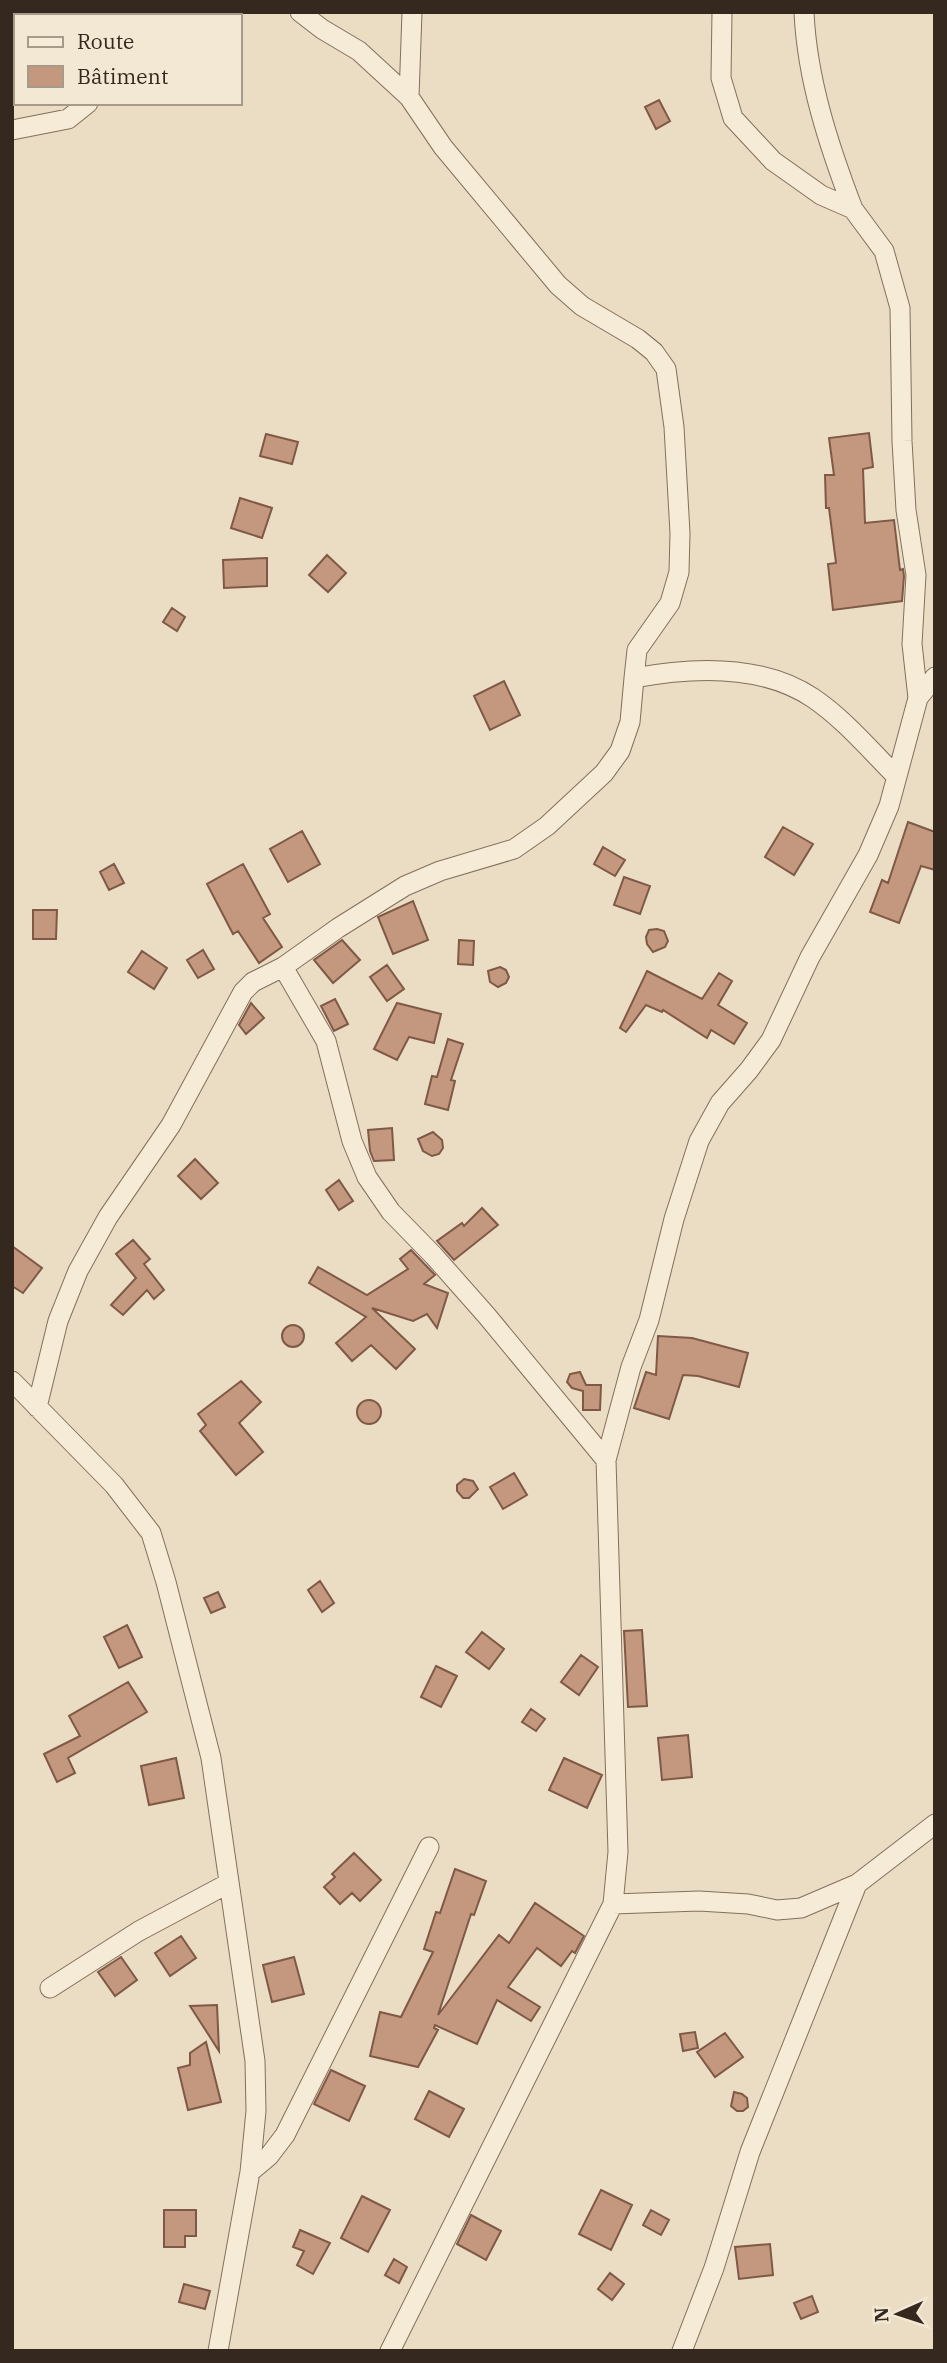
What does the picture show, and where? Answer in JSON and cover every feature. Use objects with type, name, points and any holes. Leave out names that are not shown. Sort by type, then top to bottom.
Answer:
[{"type":"street","points":[[37,1407],[58,1321],[78,1270],[108,1217],[171,1125],[243,992],[253,982],[283,967],[405,886],[440,870],[514,849],[547,826],[604,773],[620,751],[630,722],[637,650],[670,603],[679,572],[680,533],[674,427],[666,369],[654,352],[638,339],[582,306],[558,285],[450,156],[409,97],[359,51],[300,12]]},
{"type":"street","points":[[409,97],[412,12]]},
{"type":"street","points":[[722,12],[721,78],[733,118],[774,161],[821,195],[853,209]]},
{"type":"street","points":[[390,2351],[613,1904],[618,1852],[606,1460],[631,1367],[653,1306],[674,1219],[699,1141],[720,1103],[750,1070],[771,1040],[810,957],[868,855],[889,806],[918,698],[912,644],[916,575],[906,510],[902,441],[900,308],[884,251],[853,209],[821,116],[805,40],[804,12]]},
{"type":"street","points":[[12,130],[68,119],[86,105]]},
{"type":"street","points":[[634,678],[712,670],[743,673],[785,683],[813,698],[896,776]]},
{"type":"street","points":[[918,698],[935,677]]},
{"type":"street","points":[[283,967],[326,1041],[352,1141],[367,1177],[391,1212],[487,1316],[606,1460]]},
{"type":"street","points":[[12,1381],[114,1485],[151,1533],[211,1758],[254,2061],[256,2111],[250,2172],[218,2351]]},
{"type":"street","points":[[613,1904],[699,1901],[748,1904],[777,1910],[801,1908],[856,1884],[935,1824]]},
{"type":"street","points":[[250,2172],[269,2156],[285,2135],[429,1847]]},
{"type":"street","points":[[50,1988],[139,1931],[229,1883]]},
{"type":"street","points":[[682,2351],[713,2268],[750,2152],[856,1884]]},
{"type":"building","points":[[659,100],[670,121],[656,129],[645,107]]},
{"type":"building","points":[[869,433],[873,467],[863,469],[865,523],[894,520],[900,570],[903,569],[904,576],[902,601],[833,610],[828,564],[836,563],[829,508],[826,508],[825,475],[834,475],[829,438]]},
{"type":"building","points":[[266,434],[298,442],[292,464],[260,456]]},
{"type":"building","points":[[240,498],[272,508],[262,538],[231,528]]},
{"type":"building","points":[[327,555],[346,573],[328,592],[309,575]]},
{"type":"building","points":[[267,558],[267,586],[224,588],[223,560]]},
{"type":"building","points":[[172,608],[185,617],[177,631],[163,622]]},
{"type":"building","points":[[504,681],[520,715],[490,730],[474,696]]},
{"type":"building","points":[[908,822],[935,832],[935,870],[921,866],[899,923],[870,912],[882,880],[888,883]]},
{"type":"building","points":[[783,827],[813,844],[794,875],[765,857]]},
{"type":"building","points":[[302,831],[320,864],[288,882],[270,849]]},
{"type":"building","points":[[603,847],[625,860],[615,876],[594,864]]},
{"type":"building","points":[[114,864],[124,883],[109,890],[100,872]]},
{"type":"building","points":[[243,864],[270,914],[263,918],[282,947],[259,963],[238,931],[233,934],[207,884]]},
{"type":"building","points":[[624,877],[650,886],[640,914],[614,905]]},
{"type":"building","points":[[413,901],[428,940],[393,954],[378,917]]},
{"type":"building","points":[[33,910],[57,910],[56,939],[33,939]]},
{"type":"building","points":[[649,930],[664,931],[668,941],[665,947],[653,952],[646,937]]},
{"type":"building","points":[[342,940],[360,960],[333,983],[314,960]]},
{"type":"building","points":[[459,940],[474,941],[473,965],[458,964]]},
{"type":"building","points":[[203,950],[214,969],[198,978],[187,960]]},
{"type":"building","points":[[142,951],[167,968],[154,989],[128,972]]},
{"type":"building","points":[[387,965],[404,989],[387,1001],[370,977]]},
{"type":"building","points":[[500,967],[506,970],[509,977],[506,983],[498,987],[490,982],[488,971]]},
{"type":"building","points":[[647,971],[702,999],[719,973],[732,981],[718,1005],[747,1023],[734,1044],[711,1030],[707,1038],[663,1010],[662,1012],[646,1005],[626,1032],[620,1028]]},
{"type":"building","points":[[335,999],[348,1024],[334,1031],[321,1006]]},
{"type":"building","points":[[251,1003],[264,1018],[246,1034],[239,1025]]},
{"type":"building","points":[[397,1003],[441,1014],[434,1043],[409,1037],[397,1060],[374,1049]]},
{"type":"building","points":[[448,1039],[463,1044],[451,1080],[455,1081],[448,1110],[425,1104],[432,1076],[437,1077]]},
{"type":"building","points":[[392,1128],[394,1160],[374,1161],[368,1130]]},
{"type":"building","points":[[433,1132],[442,1140],[443,1148],[439,1154],[432,1156],[423,1151],[418,1139]]},
{"type":"building","points":[[195,1159],[218,1183],[201,1199],[178,1176]]},
{"type":"building","points":[[339,1180],[353,1201],[339,1210],[326,1190]]},
{"type":"building","points":[[482,1208],[498,1225],[454,1260],[437,1241],[462,1223],[464,1226]]},
{"type":"building","points":[[133,1240],[150,1259],[144,1264],[164,1290],[154,1299],[147,1290],[123,1315],[111,1305],[136,1278],[116,1254]]},
{"type":"building","points":[[12,1246],[42,1268],[23,1293],[12,1286]]},
{"type":"building","points":[[411,1250],[435,1275],[424,1284],[448,1293],[437,1328],[427,1314],[413,1321],[372,1308],[415,1349],[396,1369],[371,1345],[352,1361],[336,1343],[366,1317],[309,1283],[318,1267],[367,1295],[408,1269],[400,1259]]},
{"type":"building","points":[[293,1325],[301,1328],[304,1336],[301,1344],[293,1347],[285,1344],[282,1336],[285,1328]]},
{"type":"building","points":[[658,1336],[692,1338],[748,1353],[739,1387],[698,1376],[683,1375],[669,1419],[634,1408],[646,1372],[656,1375]]},
{"type":"building","points":[[580,1372],[586,1385],[601,1385],[600,1410],[583,1410],[583,1391],[572,1388],[567,1382],[570,1374]]},
{"type":"building","points":[[241,1381],[261,1402],[239,1423],[263,1452],[236,1475],[200,1431],[206,1425],[198,1414]]},
{"type":"building","points":[[369,1400],[380,1407],[381,1412],[374,1423],[369,1424],[358,1417],[357,1412],[364,1401]]},
{"type":"building","points":[[514,1473],[527,1495],[503,1509],[490,1487]]},
{"type":"building","points":[[464,1479],[473,1481],[478,1489],[469,1498],[463,1498],[457,1491],[457,1485]]},
{"type":"building","points":[[320,1581],[334,1603],[322,1612],[308,1590]]},
{"type":"building","points":[[218,1592],[225,1607],[211,1613],[204,1598]]},
{"type":"building","points":[[127,1625],[142,1657],[119,1668],[104,1637]]},
{"type":"building","points":[[642,1630],[647,1706],[628,1707],[624,1631]]},
{"type":"building","points":[[482,1632],[504,1649],[489,1669],[466,1652]]},
{"type":"building","points":[[581,1655],[598,1667],[579,1695],[561,1682]]},
{"type":"building","points":[[436,1666],[457,1676],[441,1707],[421,1697]]},
{"type":"building","points":[[128,1682],[147,1712],[68,1758],[75,1773],[57,1782],[44,1754],[80,1736],[69,1716]]},
{"type":"building","points":[[531,1709],[545,1719],[536,1731],[522,1722]]},
{"type":"building","points":[[688,1735],[692,1777],[662,1780],[658,1738]]},
{"type":"building","points":[[176,1758],[184,1798],[149,1805],[141,1766]]},
{"type":"building","points":[[564,1758],[602,1775],[587,1808],[549,1790]]},
{"type":"building","points":[[354,1853],[381,1880],[360,1901],[352,1893],[340,1904],[324,1887],[335,1877],[332,1874]]},
{"type":"building","points":[[455,1869],[486,1881],[474,1915],[471,1914],[438,2015],[499,1935],[509,1943],[535,1903],[584,1936],[575,1953],[572,1951],[561,1966],[537,1948],[508,1987],[540,2007],[531,2021],[497,2000],[477,2044],[435,2025],[434,2028],[438,2030],[418,2067],[370,2056],[380,2012],[401,2017],[433,1952],[424,1949],[436,1912],[440,1913]]},
{"type":"building","points":[[181,1936],[196,1958],[170,1976],[155,1953]]},
{"type":"building","points":[[121,1957],[137,1980],[115,1996],[98,1972]]},
{"type":"building","points":[[294,1957],[304,1994],[272,2002],[263,1965]]},
{"type":"building","points":[[217,2005],[219,2051],[190,2006]]},
{"type":"building","points":[[695,2032],[698,2048],[683,2051],[680,2034]]},
{"type":"building","points":[[725,2033],[743,2057],[715,2077],[697,2052]]},
{"type":"building","points":[[206,2042],[221,2102],[188,2110],[178,2068],[190,2065],[190,2053]]},
{"type":"building","points":[[331,2070],[365,2086],[349,2121],[314,2104]]},
{"type":"building","points":[[429,2091],[464,2109],[449,2137],[415,2119]]},
{"type":"building","points":[[734,2092],[747,2098],[748,2107],[743,2111],[737,2111],[731,2106]]},
{"type":"building","points":[[601,2190],[632,2205],[611,2250],[579,2234]]},
{"type":"building","points":[[362,2196],[390,2210],[368,2252],[341,2238]]},
{"type":"building","points":[[164,2210],[196,2210],[196,2236],[185,2236],[185,2247],[164,2247]]},
{"type":"building","points":[[651,2210],[669,2220],[661,2235],[643,2225]]},
{"type":"building","points":[[471,2215],[501,2231],[486,2260],[457,2244]]},
{"type":"building","points":[[300,2230],[330,2243],[313,2274],[297,2265],[304,2251],[293,2247]]},
{"type":"building","points":[[770,2244],[773,2275],[739,2279],[735,2247]]},
{"type":"building","points":[[394,2259],[407,2267],[399,2283],[385,2275]]},
{"type":"building","points":[[610,2273],[624,2284],[612,2300],[598,2289]]},
{"type":"building","points":[[184,2284],[210,2291],[205,2309],[179,2302]]},
{"type":"building","points":[[812,2296],[818,2312],[801,2319],[794,2303]]}]
